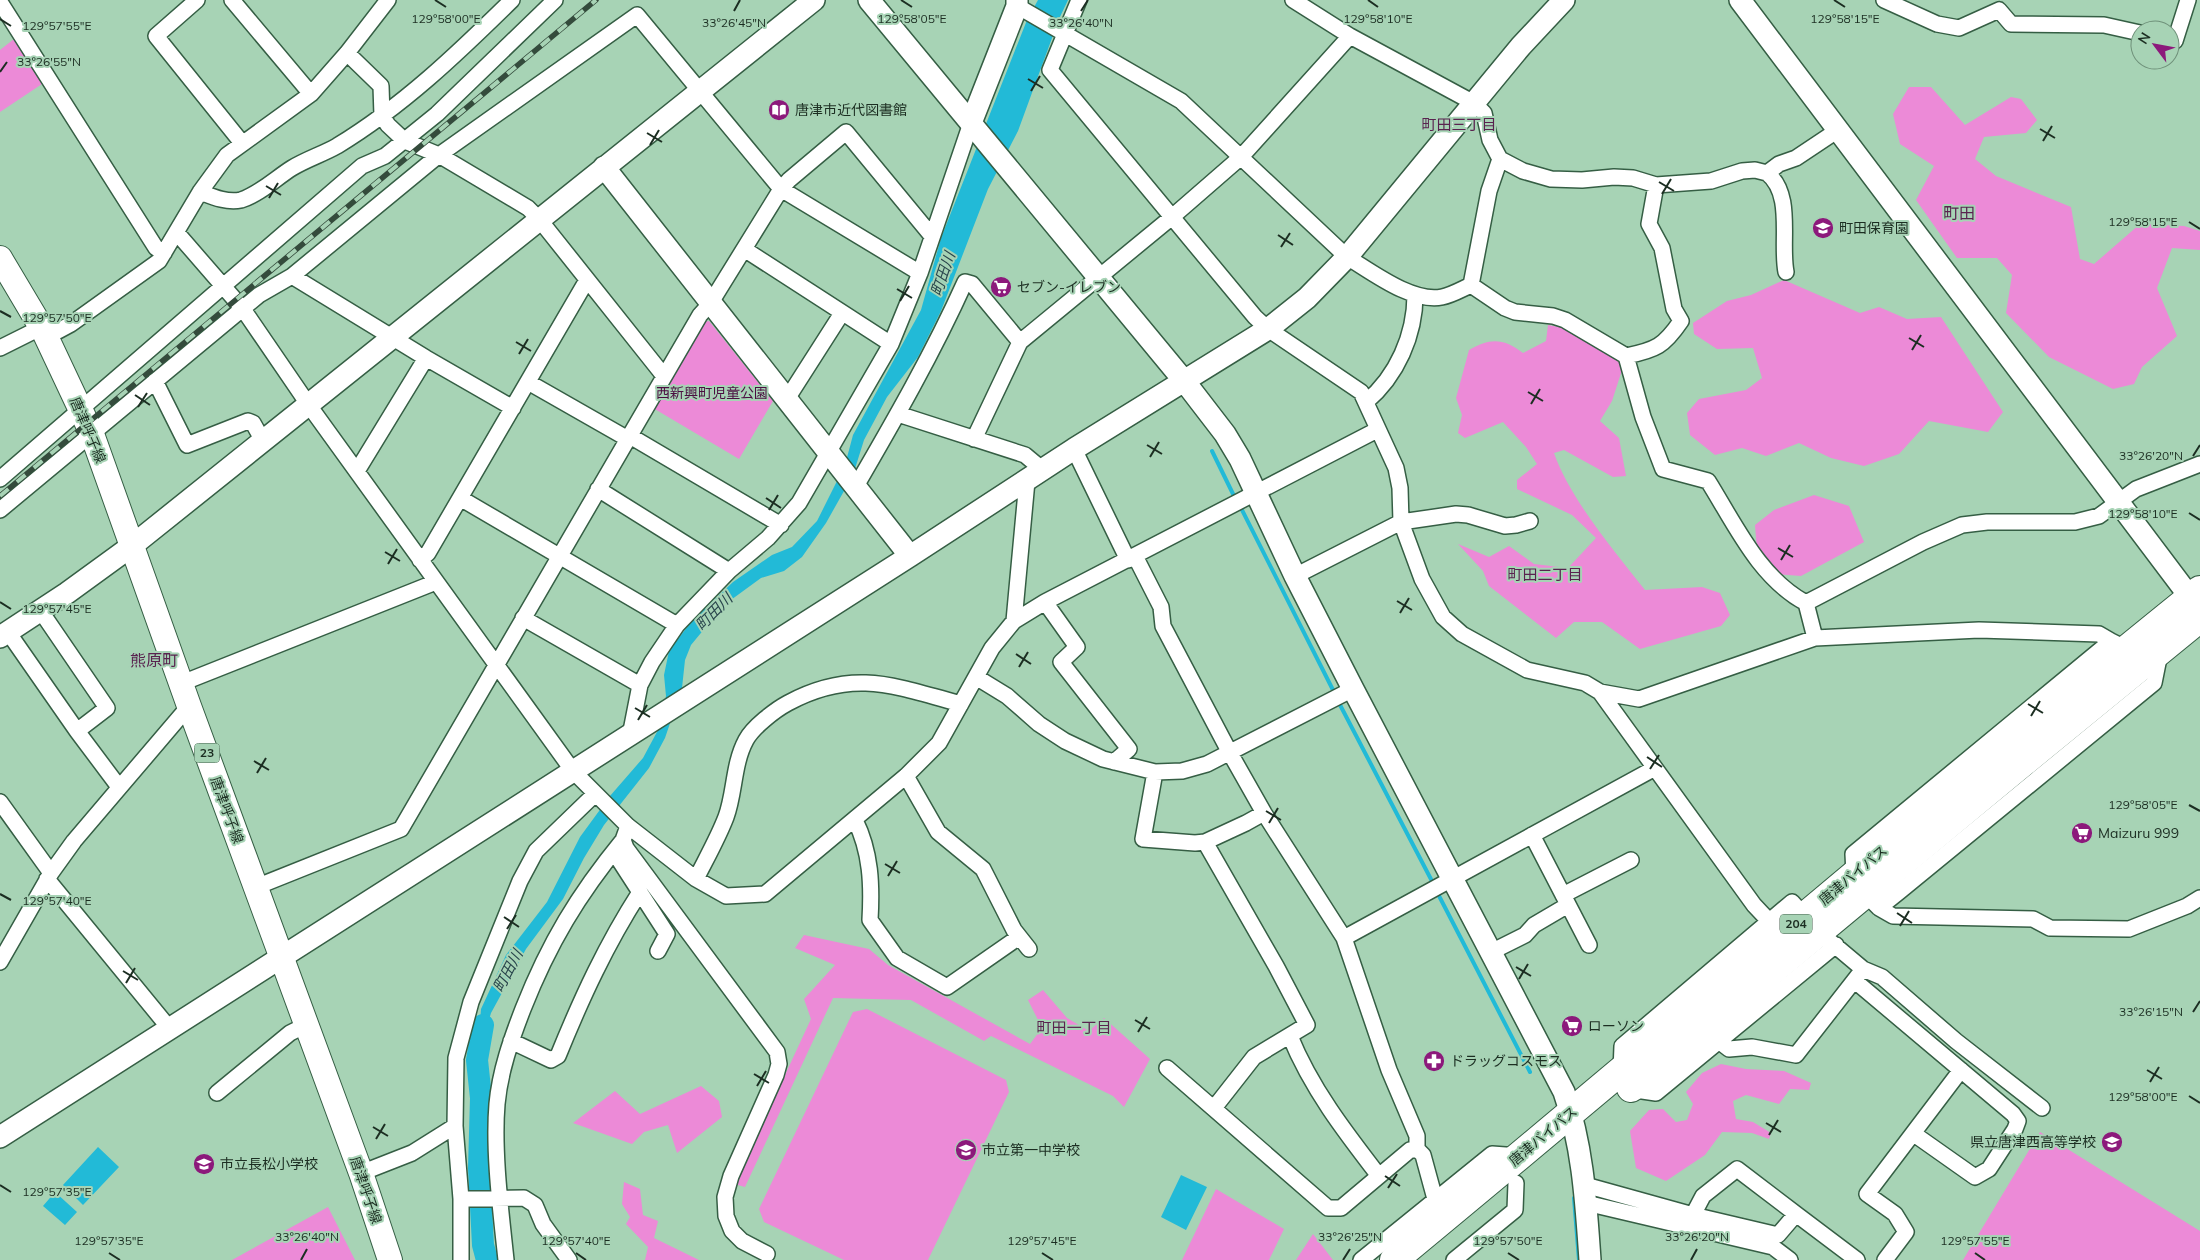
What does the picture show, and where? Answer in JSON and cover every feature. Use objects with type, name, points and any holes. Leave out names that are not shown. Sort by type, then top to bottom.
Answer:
[{"type":"highway","name":"唐津バイパス","points":[[1866,892],[2118,645],[2198,604]]},
{"type":"highway","name":"唐津バイパス","points":[[1422,1260],[1516,1183],[1574,1123],[1625,1080],[1820,931],[2161,649],[2198,604]]},
{"type":"highway","name":"唐津バイパス","points":[[1394,1260],[1425,1220],[1520,1156],[1574,1123]]},
{"type":"main road","name":"唐津呼子線","points":[[0,258],[44,332],[92,434],[189,706],[361,1173],[390,1260]]},
{"type":"street","points":[[197,0],[156,36],[242,143]]},
{"type":"street","points":[[232,0],[311,94]]},
{"type":"street","points":[[0,348],[34,331],[58,331],[71,324],[159,261],[200,192],[227,155],[311,94],[347,53],[388,0]]},
{"type":"street","points":[[200,192],[228,201],[241,200],[254,194],[293,168],[336,146],[382,116],[449,62],[512,0]]},
{"type":"street","points":[[0,480],[362,166],[385,156],[437,114],[555,0]]},
{"type":"street","points":[[119,788],[4,634],[132,545],[814,0]]},
{"type":"street","points":[[869,0],[1185,382],[1225,434],[1240,458],[1244,500],[1295,576],[1342,694],[1441,886],[1491,952],[1564,1092],[1574,1123],[1585,1194],[1590,1260]]},
{"type":"street","points":[[1078,0],[1050,70],[1256,317],[1268,329],[1361,392],[1396,468],[1400,488],[1401,522],[1422,579],[1443,617],[1462,634],[1528,670],[1585,683],[1600,692],[1639,699],[1815,638],[1979,630],[2099,634],[2118,645]]},
{"type":"street","points":[[1293,0],[1350,36],[1474,103],[1484,113],[1490,140],[1500,160],[1523,171],[1551,179],[1582,180],[1614,176],[1633,178],[1656,185],[1711,181],[1742,171],[1755,170],[1767,173],[1776,179],[1780,190],[1786,235],[1782,254],[1786,272]]},
{"type":"street","points":[[0,1137],[688,699],[1074,449],[1268,329],[1308,298],[1347,257],[1521,46],[1564,0]]},
{"type":"street","points":[[1740,0],[2118,502],[2198,604]]},
{"type":"street","points":[[1884,0],[1937,24],[1959,28],[1998,10],[2011,24],[2104,25],[2130,31]]},
{"type":"street","points":[[2180,27],[2188,0]]},
{"type":"street","points":[[0,2],[156,248],[164,253]]},
{"type":"street","points":[[633,733],[640,685],[652,662],[677,625],[729,571],[781,525],[798,503],[891,344],[920,273],[931,235],[1019,3],[1181,101],[1347,257],[1377,276],[1415,296],[1430,298],[1444,297],[1471,285]]},
{"type":"street","points":[[0,510],[154,380],[259,295],[292,276],[439,156],[637,15],[781,189],[920,273]]},
{"type":"street","points":[[974,439],[1020,342],[1172,217],[1241,157],[1350,36]]},
{"type":"street","points":[[347,53],[380,86],[382,116],[388,125],[405,141],[439,156],[528,208],[540,219],[664,376]]},
{"type":"street","points":[[1767,173],[1779,164],[1796,158],[1838,130]]},
{"type":"street","points":[[256,888],[400,830],[700,315],[710,304],[781,189],[789,180],[846,132],[931,235]]},
{"type":"street","points":[[1471,285],[1489,191],[1500,160]]},
{"type":"street","points":[[604,168],[910,556]]},
{"type":"street","points":[[1471,285],[1505,308],[1515,312],[1553,316],[1565,320],[1626,356],[1652,351],[1670,336],[1681,321],[1674,309],[1662,248],[1650,224],[1656,185]]},
{"type":"street","points":[[177,233],[224,285],[242,309],[308,404],[573,772],[595,794],[626,848],[777,1052],[779,1064],[776,1075],[731,1176],[725,1196],[726,1216],[732,1231],[742,1241],[768,1254]]},
{"type":"street","points":[[744,249],[891,344]]},
{"type":"street","points":[[292,276],[393,336],[426,358],[513,408]]},
{"type":"street","points":[[420,560],[428,553],[587,280]]},
{"type":"street","points":[[855,488],[898,414],[946,324],[965,282],[972,284],[1020,342]]},
{"type":"street","points":[[1366,402],[1376,393],[1397,364],[1412,329],[1415,296]]},
{"type":"street","points":[[787,399],[842,313]]},
{"type":"street","points":[[1626,356],[1643,417],[1663,469],[1708,481],[1760,564],[1793,596],[1806,603],[1815,638]]},
{"type":"street","points":[[357,472],[426,358]]},
{"type":"street","points":[[154,380],[187,445],[248,421],[253,423],[263,441]]},
{"type":"street","points":[[528,382],[629,437],[781,525]]},
{"type":"street","points":[[898,414],[1025,454],[1035,476],[1014,621]]},
{"type":"street","points":[[621,839],[726,896],[765,894],[855,820],[906,776],[939,744],[992,648],[1014,621],[1045,602],[1377,430]]},
{"type":"street","points":[[1074,449],[1132,558],[1161,607],[1163,626],[1230,753],[1264,812],[1344,938],[1389,1070],[1417,1136],[1417,1149],[1423,1155],[1435,1198]]},
{"type":"street","points":[[1806,603],[1923,542],[1962,525],[1987,522],[2075,522],[2099,516],[2136,489],[2200,464]]},
{"type":"street","points":[[598,489],[729,571]]},
{"type":"street","points":[[460,498],[677,625]]},
{"type":"street","points":[[1295,576],[1401,522],[1456,514],[1468,515],[1505,526],[1530,521]]},
{"type":"street","points":[[182,683],[436,582]]},
{"type":"street","points":[[1045,602],[1077,647],[1061,662],[1129,749],[1114,762]]},
{"type":"street","points":[[40,610],[108,708],[77,731]]},
{"type":"street","points":[[523,618],[640,685]]},
{"type":"street","points":[[976,677],[1007,696],[1039,724],[1065,741],[1114,762],[1156,772],[1182,771],[1207,764],[1342,694]]},
{"type":"street","points":[[696,879],[726,817],[738,762],[746,739],[775,710],[811,690],[847,683],[886,683],[961,704]]},
{"type":"street","points":[[1600,692],[1754,905],[1770,922]]},
{"type":"street","points":[[0,962],[49,876],[74,841],[189,706]]},
{"type":"street","points":[[1344,938],[1655,768]]},
{"type":"street","points":[[1156,772],[1144,839],[1195,844],[1205,842],[1246,823],[1264,812]]},
{"type":"street","points":[[906,776],[938,832],[983,869],[1019,937],[1030,950]]},
{"type":"street","points":[[460,1260],[456,1058],[471,1002],[520,881],[536,851],[595,794]]},
{"type":"street","points":[[0,802],[49,876],[170,1029]]},
{"type":"street","points":[[855,820],[863,837],[868,856],[872,892],[870,920],[897,958],[947,987],[1019,937]]},
{"type":"street","points":[[1532,835],[1589,945]]},
{"type":"street","points":[[621,839],[640,892],[667,934],[658,951]]},
{"type":"street","points":[[506,1260],[500,1198],[497,1106],[502,1072],[510,1042],[545,956],[562,924],[621,839]]},
{"type":"street","points":[[1205,842],[1276,966],[1307,1025],[1254,1057],[1214,1108]]},
{"type":"street","points":[[1491,952],[1525,935],[1534,925],[1566,900],[1631,860]]},
{"type":"street","points":[[510,1042],[551,1060],[558,1056],[593,974],[615,930],[640,892]]},
{"type":"street","points":[[1866,892],[1893,916],[2033,918],[2050,928],[2129,928],[2187,906],[2200,898]]},
{"type":"street","points":[[1820,931],[1720,1042],[1656,1093],[1625,1080],[1622,1046],[1792,902],[1820,931],[1859,975],[1961,1070],[2013,1114],[2018,1121],[2015,1129],[1989,1168],[1975,1176],[1914,1134]]},
{"type":"street","points":[[1720,1042],[1728,1049],[1752,1048],[1796,1055],[1859,975]]},
{"type":"street","points":[[1859,975],[1882,977],[1956,1041],[2042,1108]]},
{"type":"street","points":[[217,1093],[290,1033],[306,1025]]},
{"type":"street","points":[[1290,1036],[1300,1061],[1314,1087],[1379,1176]]},
{"type":"street","points":[[1166,1068],[1328,1208],[1341,1208],[1410,1150],[1417,1149]]},
{"type":"street","points":[[1885,1260],[1906,1232],[1895,1214],[1867,1194],[1961,1070]]},
{"type":"street","points":[[361,1173],[412,1153],[456,1126]]},
{"type":"street","points":[[1361,1260],[1425,1220],[1435,1198],[1492,1154],[1520,1156]]},
{"type":"street","points":[[1693,1215],[1703,1196],[1737,1169],[1857,1260]]},
{"type":"street","points":[[1454,1260],[1515,1210],[1516,1183]]},
{"type":"street","points":[[1585,1194],[1693,1215],[1778,1235],[1796,1214]]},
{"type":"street","points":[[1585,1194],[1773,1247],[1790,1260]]},
{"type":"street","points":[[460,1199],[524,1198],[535,1205],[543,1224],[569,1260]]},
{"type":"green space","points":[[14,39],[42,84],[0,112],[0,50]]},
{"type":"green space","points":[[1909,87],[1931,87],[1965,125],[2011,97],[2021,99],[2037,120],[2026,133],[1984,137],[1975,159],[1996,176],[2071,207],[2080,259],[2094,264],[2140,224],[2184,226],[2200,231],[2200,250],[2172,248],[2157,288],[2177,336],[2142,367],[2134,384],[2113,389],[2049,357],[2006,313],[2012,275],[1997,258],[1957,258],[1916,200],[1934,166],[1900,144],[1893,114]]},
{"type":"green space","points":[[1784,280],[1860,313],[1879,307],[1907,319],[1941,317],[2003,412],[1988,432],[1929,421],[1899,454],[1864,466],[1831,458],[1799,443],[1766,456],[1742,448],[1715,455],[1690,435],[1687,413],[1699,399],[1746,390],[1762,378],[1753,348],[1717,349],[1694,334],[1693,323],[1727,301],[1751,295]]},
{"type":"green space","name":"西新興町児童公園","points":[[709,321],[773,401],[739,459],[653,408],[703,322]]},
{"type":"green space","points":[[1548,325],[1570,329],[1613,354],[1623,367],[1612,401],[1600,421],[1619,438],[1626,476],[1613,477],[1564,450],[1554,453],[1561,471],[1594,524],[1645,590],[1702,587],[1720,593],[1730,615],[1721,626],[1640,649],[1602,622],[1574,622],[1556,638],[1489,586],[1483,571],[1458,544],[1489,557],[1509,546],[1534,564],[1568,568],[1596,538],[1572,515],[1517,489],[1517,480],[1537,464],[1526,447],[1503,422],[1465,438],[1458,433],[1462,415],[1456,398],[1469,350],[1483,343],[1496,341],[1503,342],[1523,353],[1546,341]]},
{"type":"green space","points":[[1814,495],[1849,506],[1864,542],[1801,576],[1776,574],[1757,551],[1755,525],[1774,510]]},
{"type":"green space","points":[[804,935],[869,949],[888,965],[1030,1044],[1042,1028],[1028,1000],[1043,990],[1067,1018],[1089,1031],[1104,1018],[1150,1059],[1124,1107],[1113,1096],[991,1036],[984,1041],[911,1000],[833,998],[745,1187],[738,1185],[738,1176],[811,1019],[804,999],[835,965],[795,948]]},
{"type":"green space","points":[[867,1009],[1006,1080],[1009,1092],[928,1260],[844,1260],[764,1222],[759,1209],[853,1012]]},
{"type":"green space","points":[[1721,1064],[1746,1069],[1784,1071],[1811,1083],[1809,1090],[1790,1089],[1779,1104],[1746,1095],[1733,1101],[1736,1119],[1753,1122],[1771,1133],[1769,1139],[1752,1133],[1722,1132],[1705,1155],[1666,1181],[1636,1168],[1630,1131],[1649,1110],[1663,1109],[1676,1122],[1687,1120],[1693,1104],[1686,1092],[1702,1073]]},
{"type":"green space","points":[[701,1086],[719,1101],[722,1117],[677,1153],[668,1125],[644,1132],[632,1144],[573,1123],[615,1091],[640,1114]]},
{"type":"green space","points":[[2040,1132],[2200,1231],[2200,1260],[1963,1260]]},
{"type":"green space","points":[[624,1182],[640,1189],[643,1215],[658,1221],[654,1238],[699,1260],[645,1260],[648,1247],[626,1224],[630,1217],[622,1204]]},
{"type":"green space","points":[[1216,1189],[1284,1229],[1269,1260],[1182,1260]]},
{"type":"green space","points":[[328,1207],[355,1260],[232,1260]]},
{"type":"green space","points":[[1313,1234],[1333,1260],[1296,1260]]},
{"type":"water","points":[[1038,0],[1068,0],[1059,19],[1018,131],[988,189],[941,311],[918,357],[887,397],[864,440],[853,475],[826,523],[802,557],[784,571],[761,578],[724,605],[691,645],[685,660],[682,688],[665,738],[649,768],[604,825],[584,858],[563,899],[526,949],[491,1013],[477,1060],[481,1009],[506,955],[547,902],[580,837],[610,796],[643,758],[658,730],[666,696],[664,675],[669,651],[690,623],[733,582],[772,555],[792,547],[817,521],[845,465],[853,435],[921,310],[941,238],[1027,20]]},
{"type":"water","points":[[98,1147],[119,1167],[83,1205],[63,1185]]},
{"type":"water","points":[[1181,1175],[1207,1187],[1186,1230],[1161,1217]]},
{"type":"water","points":[[55,1192],[77,1212],[65,1225],[43,1206]]},
{"type":"waterway","points":[[1212,451],[1235,498]]},
{"type":"waterway","points":[[1239,504],[1335,694]]},
{"type":"waterway","points":[[1338,701],[1434,885]]},
{"type":"waterway","points":[[1437,892],[1530,1072]]},
{"type":"waterway","name":"町田川","points":[[483,1025],[477,1060],[481,1098],[479,1168],[483,1245],[487,1260]]},
{"type":"waterway","points":[[1574,1198],[1579,1260]]},
{"type":"railway","points":[[0,496],[596,0]]},
{"type":"place","name":"唐津市近代図書館","points":[[779,110]]},
{"type":"place","name":"町田保育園","points":[[1823,228]]},
{"type":"place","name":"セブン-イレブン","points":[[1001,287]]},
{"type":"place","name":"Maizuru 999","points":[[2082,833]]},
{"type":"place","name":"ローソン","points":[[1572,1026]]},
{"type":"place","name":"ドラッグコスモス","points":[[1434,1061]]},
{"type":"place","name":"県立唐津西高等学校","points":[[2112,1142]]},
{"type":"place","name":"市立第一中学校","points":[[966,1150]]},
{"type":"place","name":"市立長松小学校","points":[[204,1164]]},
{"type":"district","name":"町田三丁目","points":[[1459,125]]},
{"type":"district","name":"町田","points":[[1959,213]]},
{"type":"district","name":"町田二丁目","points":[[1545,575]]},
{"type":"district","name":"熊原町","points":[[154,660]]},
{"type":"district","name":"町田一丁目","points":[[1074,1028]]}]
